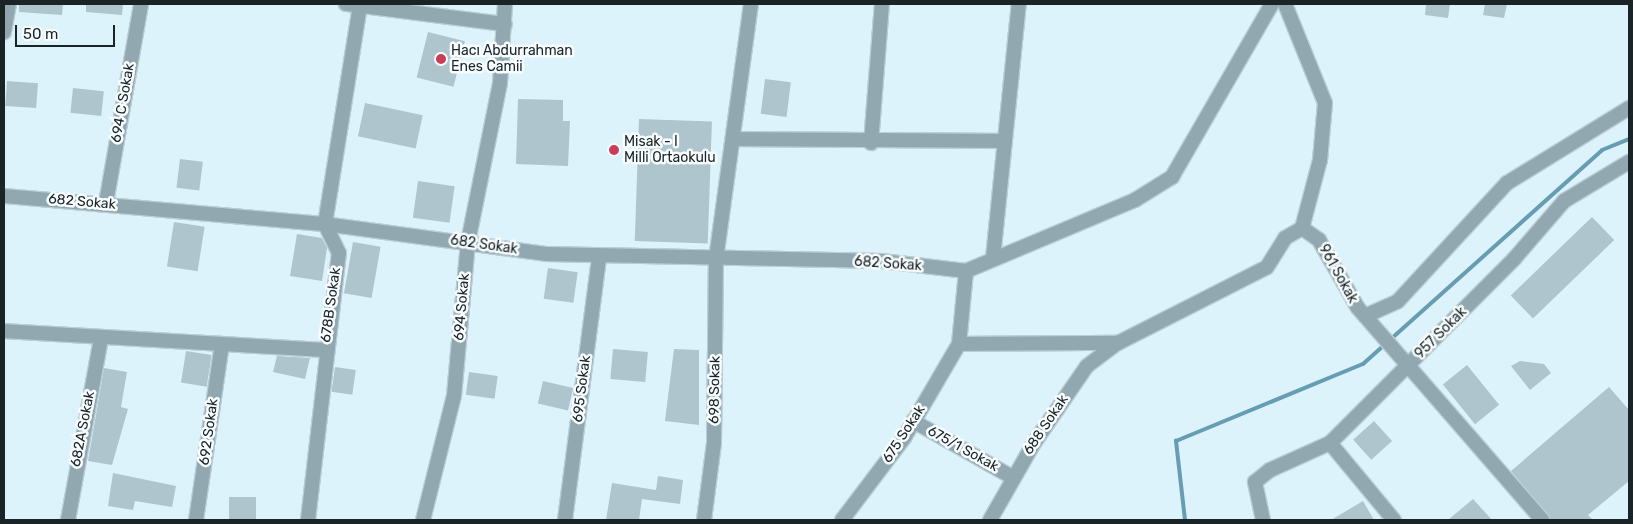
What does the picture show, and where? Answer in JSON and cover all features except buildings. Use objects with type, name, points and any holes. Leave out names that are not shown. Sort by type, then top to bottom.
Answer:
[{"type":"street","points":[[4,32],[9,4]]},
{"type":"street","name":"694 C Sokak","points":[[106,203],[141,4]]},
{"type":"street","points":[[325,224],[353,4],[505,24]]},
{"type":"street","name":"694 Sokak","points":[[423,520],[454,396],[468,242],[500,83],[505,4]]},
{"type":"street","name":"698 Sokak","points":[[704,520],[714,443],[716,259],[751,4]]},
{"type":"street","points":[[871,143],[882,4]]},
{"type":"street","points":[[993,258],[1019,4]]},
{"type":"street","points":[[1272,4],[1172,177],[1135,200],[993,258],[966,271],[959,344],[1118,343],[1267,267],[1285,238],[1302,228],[1320,160],[1325,103],[1285,4]]},
{"type":"street","points":[[1368,320],[1398,301],[1507,183],[1629,108]]},
{"type":"street","points":[[733,139],[871,143],[1005,141]]},
{"type":"street","name":"957 Sokak","points":[[1330,443],[1514,260],[1564,201],[1629,162]]},
{"type":"street","name":"682 Sokak","points":[[4,196],[106,203],[325,224],[599,258],[882,261],[966,271]]},
{"type":"street","name":"678B Sokak","points":[[308,520],[325,350],[338,252],[325,224]]},
{"type":"street","name":"961 Sokak","points":[[1302,228],[1319,240],[1368,320],[1410,365],[1542,520]]},
{"type":"street","name":"695 Sokak","points":[[565,520],[599,258]]},
{"type":"street","points":[[4,331],[325,350]]},
{"type":"street","name":"682A Sokak","points":[[68,520],[101,338]]},
{"type":"street","name":"688 Sokak","points":[[990,520],[1012,477],[1087,366],[1118,343]]},
{"type":"street","name":"692 Sokak","points":[[196,520],[222,344]]},
{"type":"street","name":"675 Sokak","points":[[842,520],[913,421],[959,344]]},
{"type":"street","name":"675/1 Sokak","points":[[913,421],[1012,477]]},
{"type":"street","points":[[1263,520],[1256,482],[1270,470],[1330,443],[1394,520]]},
{"type":"waterway","points":[[1185,520],[1176,441],[1363,364],[1602,150],[1629,139]]},
{"type":"place","name":"Hacı Abdurrahman Enes Camii","points":[[441,59]]},
{"type":"place","name":"Misak - I Milli Ortaokulu","points":[[614,150]]}]
